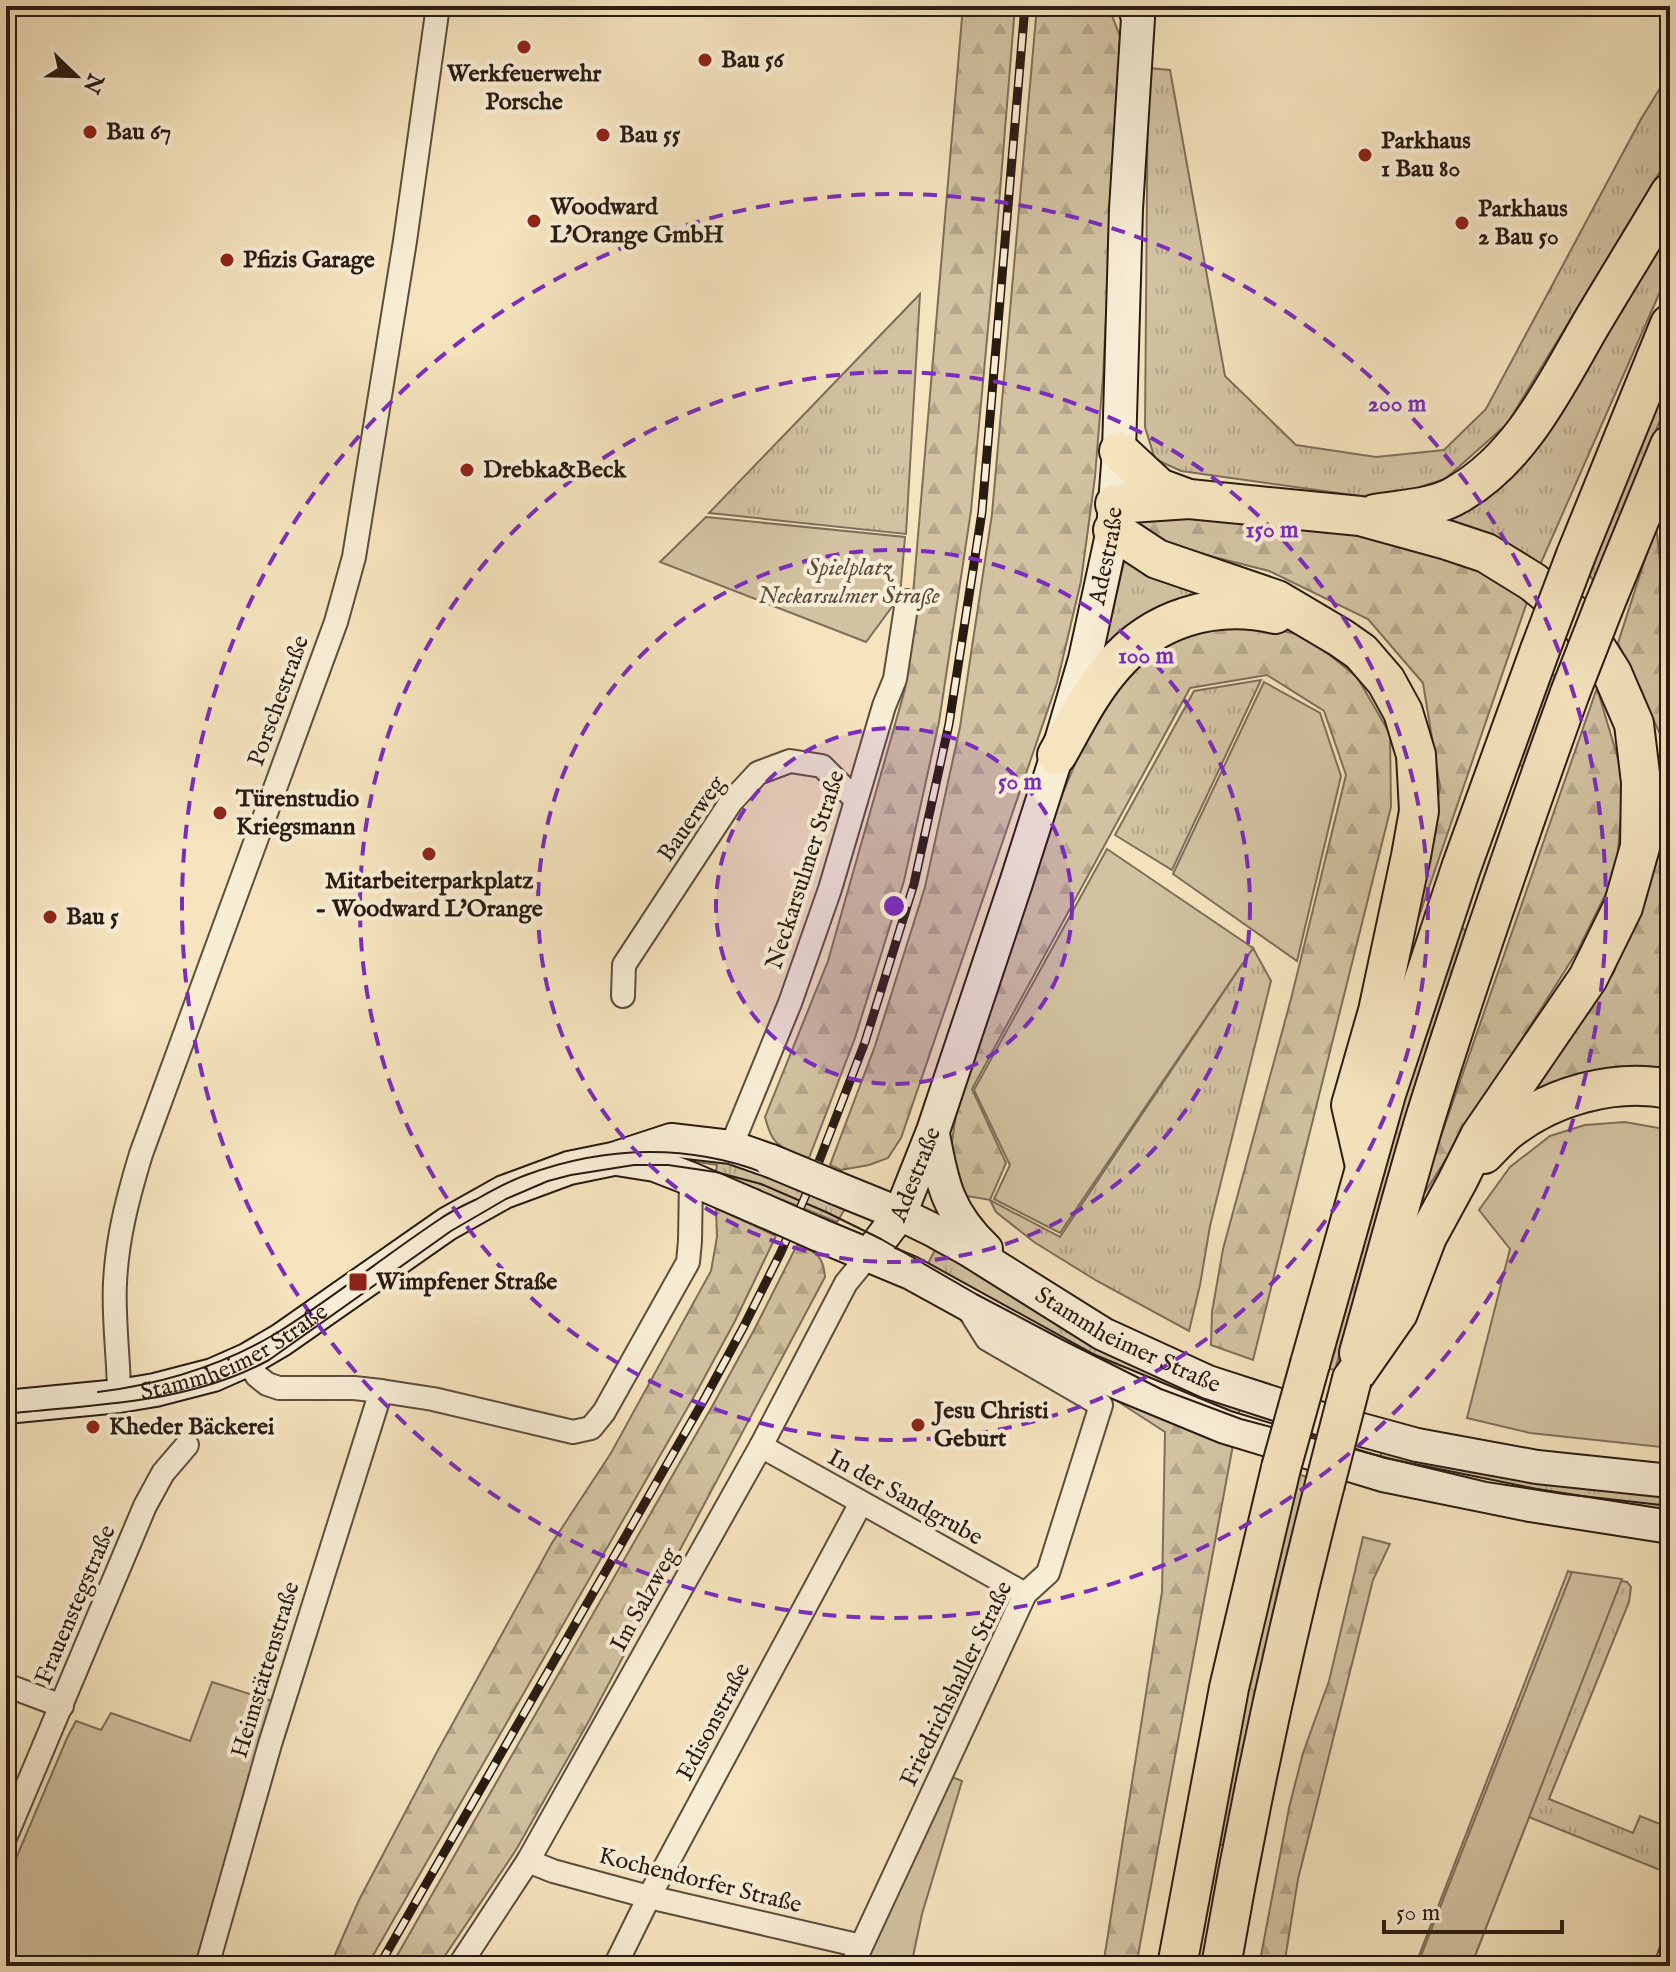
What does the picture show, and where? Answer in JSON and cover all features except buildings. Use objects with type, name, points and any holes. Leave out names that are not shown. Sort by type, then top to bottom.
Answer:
[{"type":"highway","points":[[1360,516],[1427,506],[1455,496],[1497,467],[1522,437],[1546,400],[1670,193]]},
{"type":"highway","points":[[1177,1966],[1229,1688],[1281,1468],[1391,1079],[1461,868],[1540,650],[1670,324]]},
{"type":"highway","points":[[1221,1966],[1293,1609],[1352,1379],[1425,1121],[1506,868],[1570,693],[1670,445]]},
{"type":"highway","points":[[1119,451],[1159,488],[1189,499],[1360,516],[1486,553],[1533,582],[1577,618],[1612,673],[1634,724],[1641,782],[1640,847],[1623,907],[1588,978],[1480,1136],[1427,1237],[1398,1313],[1352,1379]]},
{"type":"highway","points":[[1114,517],[1189,499]]},
{"type":"highway","points":[[1114,517],[1157,559],[1277,600],[1341,638],[1361,652],[1386,681],[1403,712],[1416,755],[1419,811],[1378,1011],[1351,1105],[1365,1166]]},
{"type":"highway","points":[[1057,755],[1112,666],[1157,628],[1186,616],[1246,608],[1315,623]]},
{"type":"highway","points":[[1457,1182],[1506,1132],[1549,1106],[1571,1097],[1614,1087],[1670,1089]]},
{"type":"main road","name":"Adestraße","points":[[869,1255],[900,1214],[933,1131],[1016,883],[1085,659],[1114,517],[1119,451],[1126,209],[1138,18],[1134,6]]},
{"type":"main road","points":[[933,1131],[940,1172],[957,1217],[1017,1280]]},
{"type":"main road","name":"Stammheimer Straße","points":[[6,1407],[119,1396],[195,1380],[247,1360],[281,1340],[447,1224],[504,1192],[569,1168],[613,1159],[671,1140],[731,1147],[900,1214],[969,1250],[1103,1334],[1208,1382],[1322,1419],[1417,1445],[1537,1467],[1670,1481]]},
{"type":"main road","name":"Stammheimer Straße","points":[[613,1159],[655,1165],[911,1273],[1087,1370],[1225,1427],[1383,1475],[1530,1505],[1670,1527]]},
{"type":"street","name":"Porschestraße","points":[[119,1396],[114,1286],[127,1201],[141,1154],[336,622],[354,557],[405,241],[438,6]]},
{"type":"street","name":"Neckarsulmer Straße","points":[[731,1147],[795,990],[830,889],[884,706],[895,679],[907,601]]},
{"type":"street","name":"Bauerweg","points":[[623,996],[624,965],[731,802],[758,773],[790,761],[822,766],[856,800]]},
{"type":"street","points":[[247,1360],[257,1376],[279,1388],[381,1391],[433,1399],[573,1432],[591,1428],[604,1412],[688,1262],[691,1179]]},
{"type":"street","name":"Im Salzweg","points":[[459,1966],[528,1861],[761,1446],[846,1283],[869,1255]]},
{"type":"street","name":"Friedrichshaller Straße","points":[[857,1956],[1025,1594],[1048,1573],[1101,1405],[987,1339],[965,1303]]},
{"type":"street","name":"Heimstättenstraße","points":[[207,1966],[270,1744],[381,1391]]},
{"type":"street","name":"Frauenstegstraße","points":[[6,1836],[145,1506],[163,1473],[187,1445]]},
{"type":"street","name":"In der Sandgrube","points":[[761,1446],[1025,1594]]},
{"type":"street","name":"Edisonstraße","points":[[615,1966],[861,1503]]},
{"type":"street","points":[[6,1685],[62,1706]]},
{"type":"street","name":"Kochendorfer Straße","points":[[528,1861],[553,1871],[857,1956]]},
{"type":"street","points":[[1666,1966],[1670,1954]]},
{"type":"green space","points":[[963,6],[1015,6],[971,511],[939,722],[904,881],[855,1038],[809,1158],[775,1141],[765,1117],[828,961],[905,689]]},
{"type":"green space","points":[[1037,6],[1108,6],[1120,36],[1103,377],[1095,477],[1081,581],[1057,683],[901,1138],[888,1158],[841,1170],[830,1165],[875,1046],[925,887],[960,727],[992,514]]},
{"type":"green space","points":[[1148,68],[1170,70],[1225,376],[1296,445],[1376,457],[1444,450],[1486,409],[1641,119],[1670,72],[1670,155],[1507,424],[1445,479],[1382,499],[1181,471],[1155,459],[1145,427]]},
{"type":"green space","points":[[1670,218],[1670,269],[1537,572],[1424,519],[1496,484]]},
{"type":"green space","points":[[920,294],[906,534],[709,513]]},
{"type":"green space","points":[[1670,370],[1670,396],[1594,582],[1586,569]]},
{"type":"green space","points":[[1163,511],[1376,533],[1480,563],[1527,602],[1413,934],[1440,787],[1423,683],[1368,619],[1269,571],[1155,542],[1132,524]]},
{"type":"green space","name":"Spielplatz Neckarsulmer Straße","points":[[706,517],[905,537],[900,596],[866,642],[660,562]]},
{"type":"green space","points":[[1656,525],[1670,652],[1670,1071],[1512,1103],[1548,1062],[1614,972],[1659,845],[1661,736],[1618,643]]},
{"type":"green space","points":[[1125,557],[1250,597],[1103,654]]},
{"type":"green space","points":[[1244,623],[1306,636],[1357,677],[1390,734],[1391,807],[1253,1360],[1211,1345],[1212,1312],[1223,1249],[1291,999],[1346,775],[1324,711],[1267,675],[1190,688],[972,1089],[1006,1163],[990,1200],[955,1194],[951,1148],[960,1088],[1060,800],[1094,718],[1138,663],[1184,637]]},
{"type":"green space","points":[[1550,668],[1556,679],[1524,767],[1514,763]]},
{"type":"green space","points":[[1261,680],[1172,870],[1115,835],[1194,691]]},
{"type":"green space","points":[[1264,682],[1320,713],[1341,776],[1297,961],[1173,874]]},
{"type":"green space","points":[[1597,688],[1624,779],[1616,873],[1578,950],[1417,1205]]},
{"type":"green space","points":[[1107,849],[1253,948],[1060,1233],[994,1199],[1010,1165],[974,1090]]},
{"type":"green space","points":[[1456,924],[1466,931],[1386,1185],[1335,1370],[1322,1367]]},
{"type":"green space","points":[[1253,948],[1271,981],[1210,1226],[1189,1331],[1097,1281],[1034,1242],[996,1212],[990,1200],[1060,1237]]},
{"type":"green space","points":[[1625,1122],[1670,1130],[1670,1448],[1530,1433],[1467,1418],[1510,1249],[1479,1210],[1510,1167],[1550,1136],[1585,1125]]},
{"type":"green space","points":[[676,1147],[709,1148],[848,1204],[837,1222],[737,1181],[715,1177],[717,1165],[677,1159]]},
{"type":"green space","points":[[716,1208],[776,1236],[735,1321],[367,1966],[330,1966],[359,1900],[437,1752],[552,1543],[611,1453],[711,1271],[717,1237]]},
{"type":"green space","points":[[797,1245],[818,1256],[825,1277],[590,1719],[516,1850],[438,1966],[391,1966],[714,1403]]},
{"type":"green space","points":[[935,1250],[1242,1400],[1236,1424],[1170,1398],[925,1269]]},
{"type":"green space","points":[[1111,1397],[1233,1445],[1136,1966],[1103,1966],[1162,1592],[1165,1432]]},
{"type":"green space","points":[[1384,1443],[1670,1491],[1670,1515],[1378,1466]]},
{"type":"green space","points":[[1296,1474],[1308,1477],[1225,1846],[1214,1843],[1247,1682]]},
{"type":"green space","points":[[1363,1537],[1390,1544],[1373,1580],[1298,1879],[1284,1966],[1259,1966],[1289,1808],[1303,1753],[1329,1681]]},
{"type":"green space","points":[[1568,1571],[1627,1582],[1631,1587],[1629,1602],[1549,1799],[1633,1833],[1640,1816],[1670,1828],[1670,1874],[1529,1817],[1471,1966],[1415,1966]]},
{"type":"green space","points":[[1572,1572],[1622,1579],[1471,1966],[1417,1966]]},
{"type":"green space","points":[[212,1682],[272,1701],[197,1966],[6,1966],[6,1882],[76,1721],[101,1730],[111,1713],[190,1741]]},
{"type":"green space","points":[[947,1775],[962,1781],[922,1914],[911,1966],[859,1966]]},
{"type":"tram line","points":[[98,1392],[190,1372],[254,1345],[317,1306],[449,1213],[513,1180],[557,1165],[619,1153],[650,1152],[713,1158],[774,1177]]},
{"type":"tram line","points":[[6,1414],[141,1400],[207,1386],[238,1375],[269,1360],[451,1231],[506,1199],[571,1175],[634,1165],[668,1165],[716,1172],[761,1184],[826,1212],[1063,1340],[1161,1389],[1241,1419],[1487,1482],[1670,1506]]},
{"type":"railway","points":[[379,1966],[744,1326],[808,1190],[865,1042],[914,884],[949,724],[982,512],[1025,6]]},
{"type":"place","name":"Werkfeuerwehr Porsche","points":[[524,47]]},
{"type":"place","name":"Bau 56","points":[[705,60]]},
{"type":"place","name":"Bau 67","points":[[90,132]]},
{"type":"place","name":"Bau 55","points":[[603,135]]},
{"type":"place","name":"Parkhaus 1 Bau 80","points":[[1365,155]]},
{"type":"place","name":"Woodward L'Orange GmbH","points":[[534,221]]},
{"type":"place","name":"Parkhaus 2 Bau 50","points":[[1462,223]]},
{"type":"place","name":"Pfizis Garage","points":[[227,260]]},
{"type":"place","name":"Drebka&Beck","points":[[467,470]]},
{"type":"place","name":"Türenstudio Kriegsmann","points":[[220,813]]},
{"type":"place","name":"Mitarbeiterparkplatz - Woodward L'Orange","points":[[429,854]]},
{"type":"place","name":"Bau 5","points":[[50,917]]},
{"type":"place","name":"Wimpfener Straße","points":[[358,1282]]},
{"type":"place","name":"Jesu Christi Geburt","points":[[918,1425]]},
{"type":"place","name":"Kheder Bäckerei","points":[[93,1427]]}]
